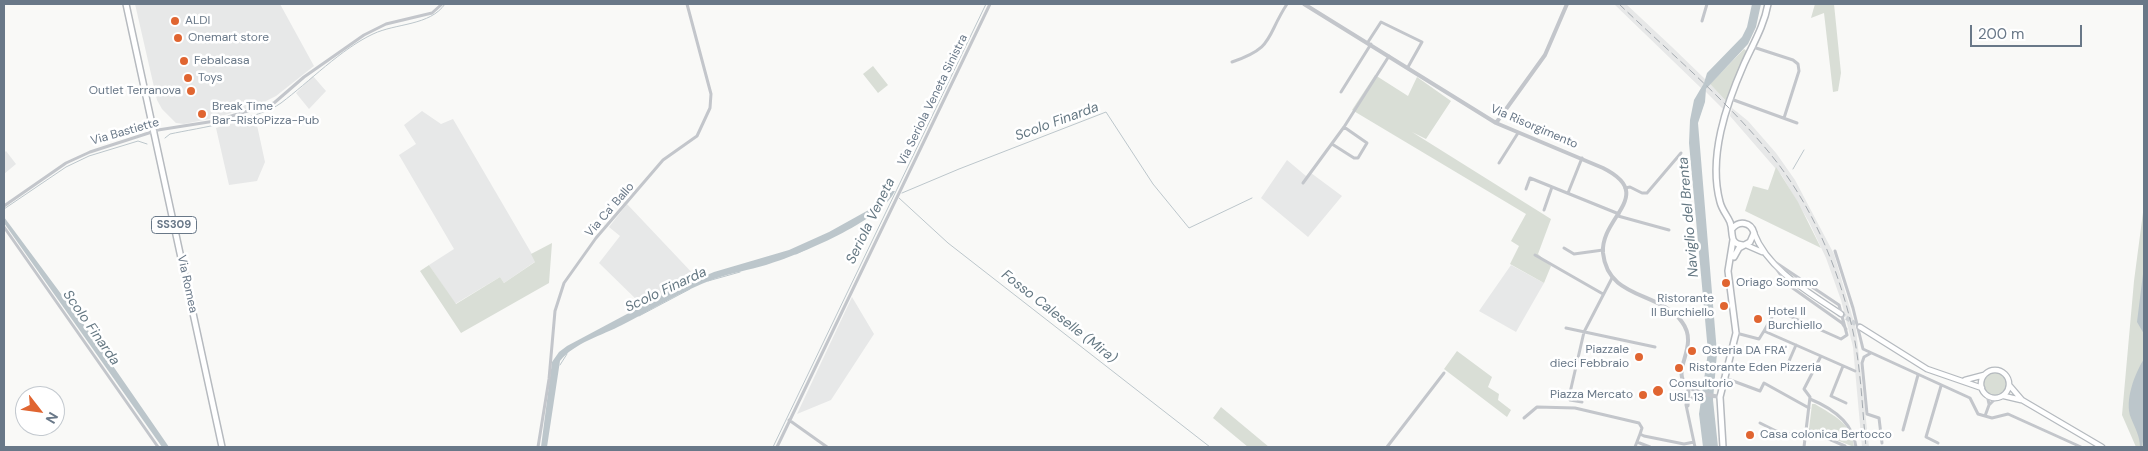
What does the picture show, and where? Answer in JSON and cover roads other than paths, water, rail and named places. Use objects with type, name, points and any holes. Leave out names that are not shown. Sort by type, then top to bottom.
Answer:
[{"type":"main road","name":"Via Romea","points":[[126,4],[222,447]]},
{"type":"main road","points":[[1723,447],[1718,396],[1725,378],[1736,333],[1728,268],[1733,240],[1732,230],[1719,198],[1716,164],[1718,145],[1731,99],[1753,47],[1768,4]]},
{"type":"main road","points":[[1726,214],[1740,223],[1749,225],[1767,256]]},
{"type":"main road","points":[[1732,230],[1740,223]]},
{"type":"main road","points":[[1730,285],[1733,258],[1737,250],[1752,240],[1754,233]]},
{"type":"main road","points":[[1733,240],[1767,256],[1804,288],[1841,314]]},
{"type":"main road","points":[[1860,327],[1927,369],[1982,388]]},
{"type":"main road","points":[[1963,380],[1985,375],[1995,370],[2002,372],[2008,377],[2010,386],[2022,400]]},
{"type":"main road","points":[[1985,375],[1982,388],[1986,396],[1995,398],[2004,396],[2022,400],[2102,447]]},
{"type":"main road","points":[[2004,396],[2010,386]]},
{"type":"street","name":"Via Bastiette","points":[[4,206],[77,156],[154,132],[215,121],[274,103],[304,77],[364,35],[386,24],[432,13],[442,4]]},
{"type":"street","name":"Via Ca' Ballo","points":[[538,447],[549,379],[555,311],[564,283],[596,238],[663,160],[697,136],[710,108],[711,94],[687,4]]},
{"type":"street","name":"Via Seriola Veneta Sinistra","points":[[777,447],[990,4]]},
{"type":"street","points":[[1232,62],[1255,53],[1266,44],[1274,24],[1288,4]]},
{"type":"street","name":"Via Risorgimento","points":[[1304,4],[1390,55],[1496,124],[1582,158],[1611,172],[1625,188]]},
{"type":"street","points":[[1496,124],[1546,55],[1567,4]]},
{"type":"street","points":[[1702,21],[1707,4]]},
{"type":"street","points":[[1341,92],[1381,22],[1422,42],[1408,67]]},
{"type":"street","points":[[1753,47],[1793,60],[1798,64],[1798,71],[1784,118]]},
{"type":"street","points":[[1303,183],[1344,127],[1390,55]]},
{"type":"street","points":[[1731,99],[1797,123]]},
{"type":"street","points":[[1332,144],[1354,158],[1358,158],[1367,143],[1344,127]]},
{"type":"street","points":[[1499,163],[1518,133]]},
{"type":"street","points":[[1681,153],[1647,193],[1642,193],[1630,187],[1625,188],[1626,201],[1605,234],[1603,250],[1605,265],[1612,278],[1682,321],[1687,336],[1682,375],[1688,388],[1698,393],[1718,396]]},
{"type":"street","points":[[1568,193],[1582,158]]},
{"type":"street","points":[[1526,189],[1530,178],[1618,215],[1669,230]]},
{"type":"street","points":[[1544,210],[1552,187]]},
{"type":"street","points":[[4,227],[158,447]]},
{"type":"street","points":[[1564,248],[1574,254],[1603,250]]},
{"type":"street","points":[[1835,251],[1853,308],[1862,348],[1918,376],[1970,398],[1976,412],[1994,418],[2006,413],[2081,447]]},
{"type":"street","points":[[1535,255],[1603,294]]},
{"type":"street","points":[[1767,256],[1787,284],[1842,324],[1847,335]]},
{"type":"street","points":[[1767,256],[1839,305],[1847,335]]},
{"type":"street","points":[[1582,402],[1570,400],[1569,397],[1584,332],[1612,278]]},
{"type":"street","points":[[1736,333],[1759,339],[1776,310],[1841,339],[1847,335]]},
{"type":"street","points":[[1566,328],[1655,347]]},
{"type":"street","points":[[1764,331],[1855,372]]},
{"type":"street","points":[[1786,368],[1796,345]]},
{"type":"street","points":[[1871,353],[1865,356],[1862,361],[1867,414],[1879,418],[1882,443]]},
{"type":"street","points":[[1821,356],[1804,389],[1810,399],[1845,420],[1854,433],[1856,447]]},
{"type":"street","points":[[1843,366],[1831,396],[1846,403]]},
{"type":"street","points":[[1387,447],[1444,373]]},
{"type":"street","points":[[1903,430],[1918,376]]},
{"type":"street","points":[[1725,378],[1760,391],[1764,384],[1809,408]]},
{"type":"street","points":[[1938,443],[1926,437],[1941,386]]},
{"type":"street","points":[[1688,388],[1685,397],[1695,447]]},
{"type":"street","points":[[1688,409],[1690,398],[1698,393]]},
{"type":"street","points":[[1986,396],[1989,405]]},
{"type":"street","points":[[1986,416],[1989,405],[1995,398]]},
{"type":"street","points":[[1804,447],[1810,399]]},
{"type":"street","points":[[1524,418],[1537,407],[1575,408],[1639,423],[1642,428],[1635,447]]},
{"type":"street","points":[[789,420],[826,447]]},
{"type":"street","points":[[1760,423],[1776,431],[1805,437]]},
{"type":"street","points":[[1806,429],[1845,446]]},
{"type":"street","points":[[1640,434],[1678,443],[1694,442]]},
{"type":"street","points":[[1637,442],[1650,447]]},
{"type":"waterway","points":[[165,138],[170,134],[228,122],[271,109],[361,40],[382,30],[422,20],[439,11],[445,4]]},
{"type":"waterway","name":"Seriola Veneta","points":[[773,447],[986,4]]},
{"type":"waterway","name":"Scolo Finarda","points":[[902,193],[1106,112],[1153,184],[1189,228],[1252,198]]},
{"type":"waterway","points":[[4,209],[66,167],[89,156],[138,141],[147,144]]},
{"type":"waterway","points":[[1793,169],[1804,150]]},
{"type":"waterway","name":"Fosso Caleselle (Mira)","points":[[899,198],[948,243],[1210,447]]},
{"type":"waterway","name":"Scolo Finarda","points":[[796,254],[808,248]]},
{"type":"waterway","name":"Scolo Finarda","points":[[708,281],[740,272]]},
{"type":"waterway","name":"Scolo Finarda","points":[[639,316],[690,289]]},
{"type":"waterway","name":"Scolo Finarda","points":[[560,365],[567,354]]},
{"type":"tunnel","points":[[1841,314],[1860,327]]},
{"type":"railway","points":[[1619,4],[1702,81],[1742,122],[1779,165],[1804,202],[1824,242],[1840,284],[1852,327],[1859,372],[1866,447]]},
{"type":"place","name":"ALDI","points":[[175,21]]},
{"type":"place","name":"Onemart store","points":[[178,38]]},
{"type":"place","name":"Febalcasa","points":[[184,61]]},
{"type":"place","name":"Toys","points":[[188,78]]},
{"type":"place","name":"Outlet Terranova","points":[[191,91]]},
{"type":"place","name":"Break Time Bar-RistoPizza-Pub","points":[[202,114]]},
{"type":"place","name":"Oriago Sommo","points":[[1726,283]]},
{"type":"place","name":"Ristorante Il Burchiello","points":[[1724,306]]},
{"type":"place","name":"Hotel Il Burchiello","points":[[1758,319]]},
{"type":"place","name":"Osteria DA FRA'","points":[[1692,351]]},
{"type":"place","name":"Piazzale dieci Febbraio","points":[[1639,357]]},
{"type":"place","name":"Ristorante Eden Pizzeria","points":[[1679,368]]},
{"type":"place","name":"Consultorio USL 13","points":[[1658,391]]},
{"type":"place","name":"Piazza Mercato","points":[[1643,395]]},
{"type":"place","name":"Casa colonica Bertocco","points":[[1750,435]]},
{"type":"water label","name":"Naviglio del Brenta","points":[[1689,217]]}]
